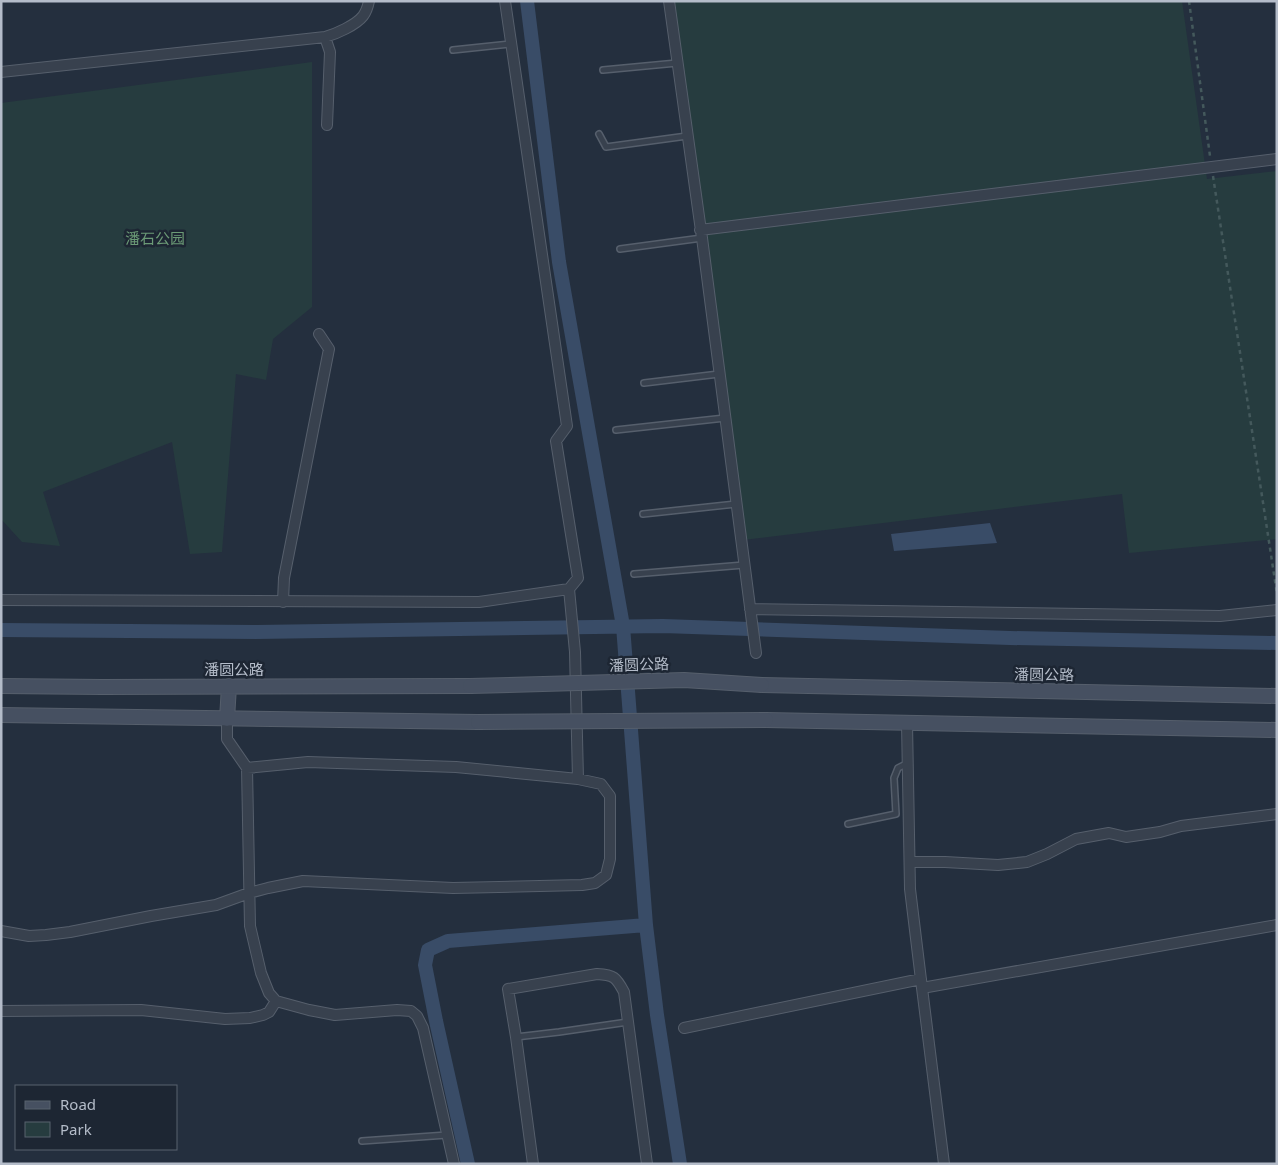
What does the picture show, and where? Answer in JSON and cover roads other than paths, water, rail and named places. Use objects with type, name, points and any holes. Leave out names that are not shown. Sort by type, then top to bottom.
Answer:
[{"type":"main road","name":"潘圆公路","points":[[1,686],[470,686],[684,680],[762,686],[1277,696]]},
{"type":"main road","points":[[227,719],[229,686]]},
{"type":"main road","points":[[1,715],[478,722],[766,720],[1277,730]]},
{"type":"street","points":[[1,72],[325,37],[338,33],[352,25],[363,16],[370,1]]},
{"type":"street","points":[[505,1],[567,426],[556,441],[578,578],[570,594],[575,652],[578,779]]},
{"type":"street","points":[[668,1],[701,234],[756,653]]},
{"type":"street","points":[[325,37],[330,52],[328,125]]},
{"type":"street","points":[[701,234],[1277,159]]},
{"type":"street","points":[[283,602],[284,578],[329,349],[319,334]]},
{"type":"street","points":[[1,600],[479,602],[570,594]]},
{"type":"street","points":[[751,612],[1220,616],[1277,610]]},
{"type":"street","points":[[227,719],[227,738],[247,768],[250,926],[261,973],[269,993],[276,1001],[335,1015],[397,1010],[411,1011],[417,1016],[423,1028],[454,1164]]},
{"type":"street","points":[[907,723],[910,889],[944,1164]]},
{"type":"street","points":[[1,931],[29,936],[62,933],[216,905],[249,893],[303,881],[453,888],[582,885],[595,883],[606,875],[610,859],[610,796],[600,784],[578,779],[456,767],[308,762],[247,768]]},
{"type":"street","points":[[910,862],[998,865],[1027,862],[1076,839],[1108,833],[1126,837],[1160,832],[1181,826],[1277,814]]},
{"type":"street","points":[[684,1028],[921,984],[1277,925]]},
{"type":"street","points":[[532,1164],[508,988],[597,974],[608,975],[618,981],[624,992],[647,1164]]},
{"type":"street","points":[[1,1011],[141,1010],[225,1019],[250,1018],[263,1015],[269,1012],[276,1001]]},
{"type":"lane","points":[[453,50],[511,44]]},
{"type":"lane","points":[[603,70],[677,63]]},
{"type":"lane","points":[[599,134],[606,147],[687,136]]},
{"type":"lane","points":[[620,249],[701,234]]},
{"type":"lane","points":[[644,383],[719,374]]},
{"type":"lane","points":[[616,430],[725,418]]},
{"type":"lane","points":[[643,514],[736,504]]},
{"type":"lane","points":[[634,574],[744,565]]},
{"type":"lane","points":[[848,824],[896,814],[894,778],[898,768],[908,764]]},
{"type":"lane","points":[[516,1037],[628,1022]]},
{"type":"lane","points":[[362,1140],[447,1135]]},
{"type":"water","points":[[990,523],[997,543],[894,551],[891,534]]},
{"type":"waterway","points":[[527,1],[559,262],[623,626],[646,925],[657,1015],[680,1164]]},
{"type":"waterway","points":[[1,630],[256,632],[663,626],[1010,638],[1277,643]]},
{"type":"waterway","points":[[468,1164],[425,965],[428,950],[448,941],[646,925]]},
{"type":"park label","name":"潘石公园","points":[[155,239]]}]
